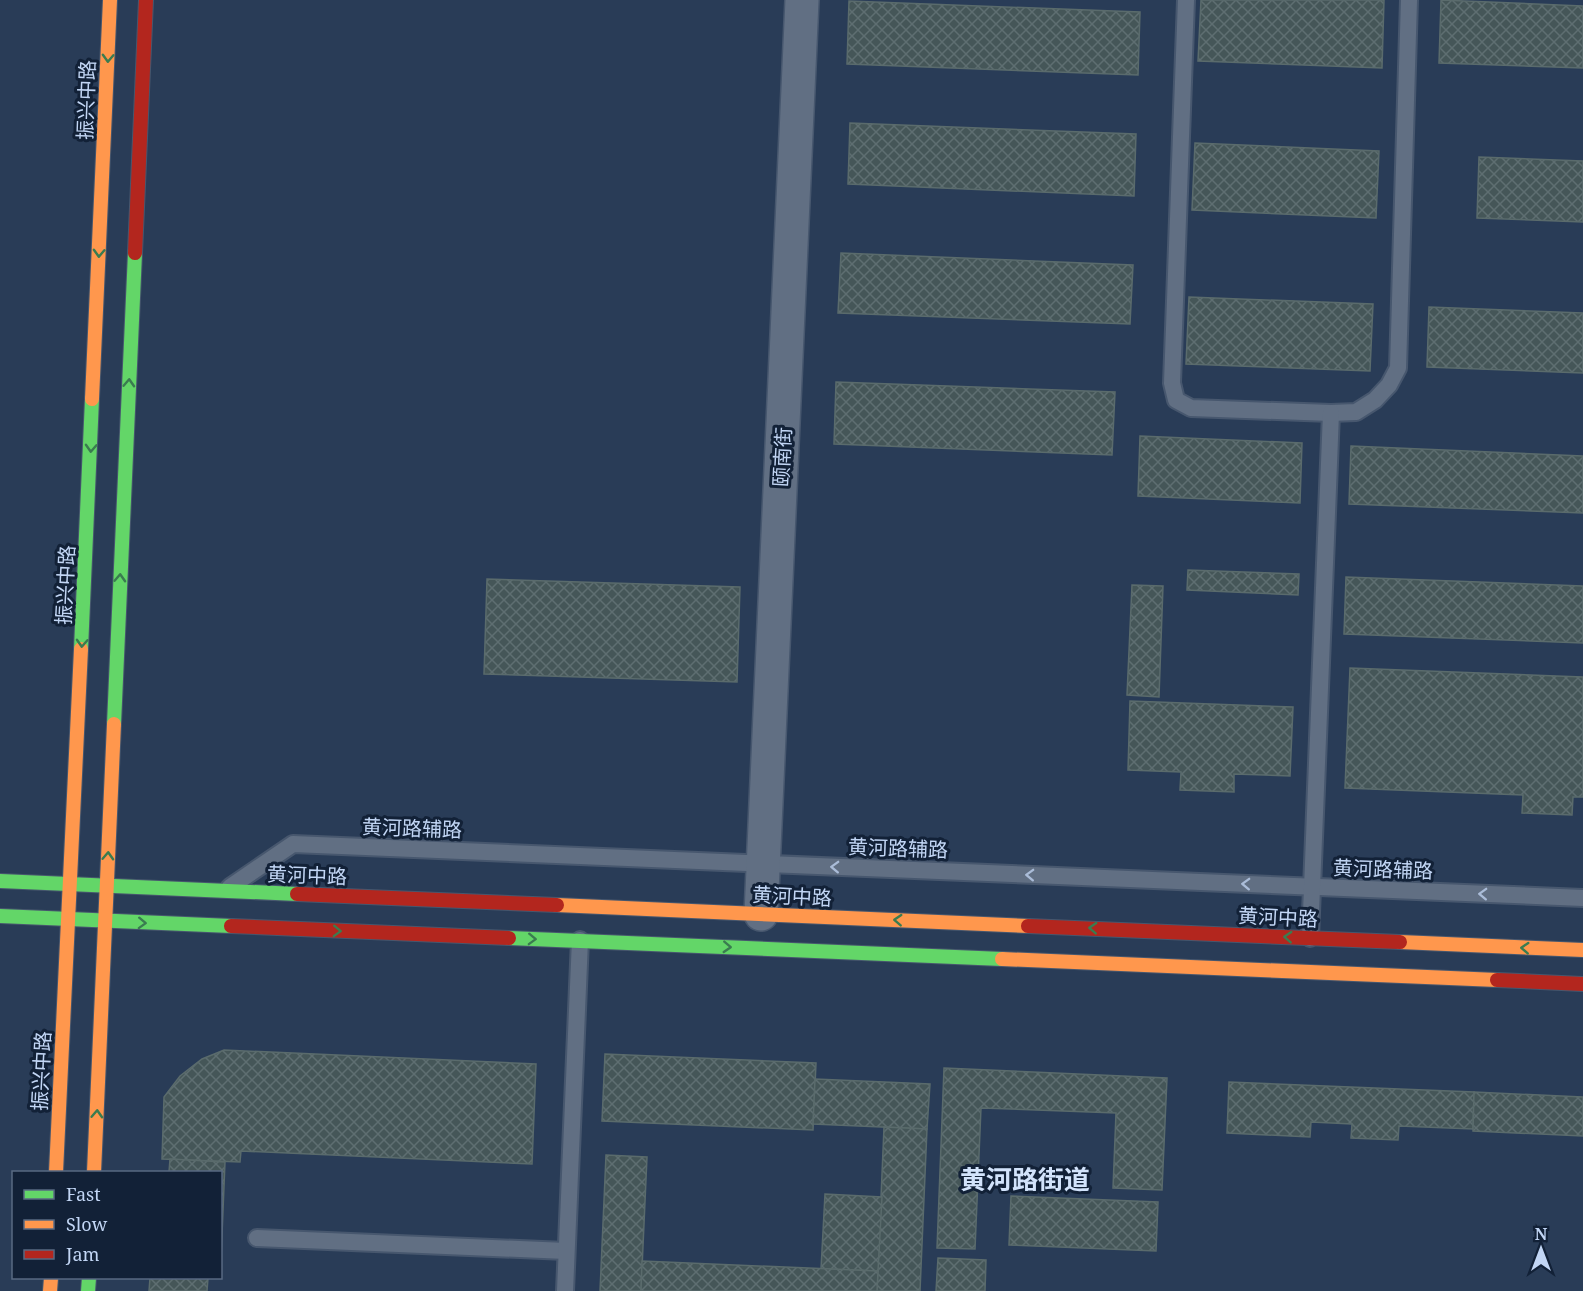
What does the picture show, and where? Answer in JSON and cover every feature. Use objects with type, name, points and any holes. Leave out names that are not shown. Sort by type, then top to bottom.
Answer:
[{"type":"main road","name":"振兴中路","points":[[56,1171],[110,0]]},
{"type":"main road","points":[[94,1171],[146,0]]},
{"type":"main road","name":"黄河中路","points":[[0,881],[1583,950]]},
{"type":"main road","points":[[0,916],[1583,984]]},
{"type":"street","name":"颐南街","points":[[761,914],[802,0]]},
{"type":"lane","points":[[1185,0],[1172,383],[1176,400],[1191,408],[1330,413],[1356,412],[1375,400],[1389,385],[1398,368],[1409,0]]},
{"type":"lane","points":[[1310,938],[1330,413]]},
{"type":"lane","name":"黄河路辅路","points":[[225,891],[293,844],[1583,898]]},
{"type":"lane","points":[[564,1291],[580,940]]},
{"type":"lane","points":[[257,1238],[566,1251]]},
{"type":"building","points":[[1201,0],[1384,0],[1382,68],[1198,61]]},
{"type":"building","points":[[1441,0],[1583,6],[1583,68],[1439,63]]},
{"type":"building","points":[[849,1],[1140,12],[1138,75],[847,64]]},
{"type":"building","points":[[850,123],[1136,134],[1134,196],[848,184]]},
{"type":"building","points":[[1195,143],[1379,151],[1376,218],[1192,210]]},
{"type":"building","points":[[1479,157],[1583,161],[1583,222],[1477,218]]},
{"type":"building","points":[[841,253],[1133,265],[1130,324],[838,313]]},
{"type":"building","points":[[1189,297],[1373,304],[1370,371],[1186,364]]},
{"type":"building","points":[[1429,307],[1583,313],[1583,373],[1427,367]]},
{"type":"building","points":[[836,382],[1115,392],[1112,455],[834,444]]},
{"type":"building","points":[[1140,436],[1302,443],[1300,503],[1138,496]]},
{"type":"building","points":[[1351,446],[1583,456],[1583,513],[1349,504]]},
{"type":"building","points":[[1188,570],[1299,574],[1298,595],[1187,590]]},
{"type":"building","points":[[1346,577],[1583,586],[1583,643],[1344,634]]},
{"type":"building","points":[[487,579],[740,587],[737,682],[484,674]]},
{"type":"building","points":[[1132,585],[1163,586],[1159,697],[1127,695]]},
{"type":"building","points":[[1350,668],[1583,677],[1583,797],[1573,797],[1572,815],[1522,813],[1523,795],[1345,788]]},
{"type":"building","points":[[1130,701],[1293,707],[1290,776],[1234,774],[1234,792],[1180,790],[1181,772],[1128,770]]},
{"type":"building","points":[[224,1050],[536,1064],[532,1164],[241,1151],[240,1162],[162,1159],[164,1097],[180,1076],[202,1059]]},
{"type":"building","points":[[605,1054],[816,1063],[813,1130],[602,1121]]},
{"type":"building","points":[[944,1068],[1167,1078],[1162,1190],[1113,1188],[1116,1113],[981,1108],[975,1249],[937,1248]]},
{"type":"building","points":[[815,1079],[930,1084],[927,1129],[813,1124]]},
{"type":"building","points":[[1229,1082],[1474,1092],[1473,1129],[1399,1126],[1398,1140],[1351,1138],[1352,1124],[1311,1122],[1310,1137],[1227,1133]]},
{"type":"building","points":[[1474,1092],[1583,1097],[1583,1136],[1473,1131]]},
{"type":"building","points":[[884,1127],[927,1129],[920,1291],[877,1291]]},
{"type":"building","points":[[606,1155],[647,1157],[641,1291],[600,1291]]},
{"type":"building","points":[[170,1159],[225,1162],[222,1235],[222,1171],[169,1171]]},
{"type":"building","points":[[825,1194],[882,1197],[878,1271],[821,1269]]},
{"type":"building","points":[[1011,1196],[1158,1202],[1156,1251],[1009,1245]]},
{"type":"building","points":[[938,1258],[986,1260],[985,1291],[936,1291]]},
{"type":"building","points":[[642,1261],[878,1271],[877,1291],[641,1291]]},
{"type":"building","points":[[150,1279],[208,1279],[207,1291],[149,1291]]},
{"type":"traffic: fast","points":[[114,724],[135,253]]},
{"type":"traffic: fast","points":[[81,649],[92,399]]},
{"type":"traffic: fast","points":[[0,881],[297,894]]},
{"type":"traffic: fast","points":[[0,916],[231,926]]},
{"type":"traffic: fast","points":[[509,938],[1002,959]]},
{"type":"traffic: fast","points":[[88,1291],[89,1279]]},
{"type":"traffic: slow","points":[[92,399],[110,0]]},
{"type":"traffic: slow","points":[[56,1171],[81,649]]},
{"type":"traffic: slow","points":[[94,1171],[114,724]]},
{"type":"traffic: slow","points":[[557,905],[1028,926]]},
{"type":"traffic: slow","points":[[1400,942],[1583,950]]},
{"type":"traffic: slow","points":[[1002,959],[1497,980]]},
{"type":"traffic: slow","points":[[50,1291],[51,1279]]},
{"type":"traffic: jam","points":[[135,253],[146,0]]},
{"type":"traffic: jam","points":[[297,894],[557,905]]},
{"type":"traffic: jam","points":[[231,926],[509,938]]},
{"type":"traffic: jam","points":[[1028,926],[1400,942]]},
{"type":"traffic: jam","points":[[1497,980],[1583,984]]},
{"type":"district","name":"黄河路街道","points":[[1025,1179]]}]
